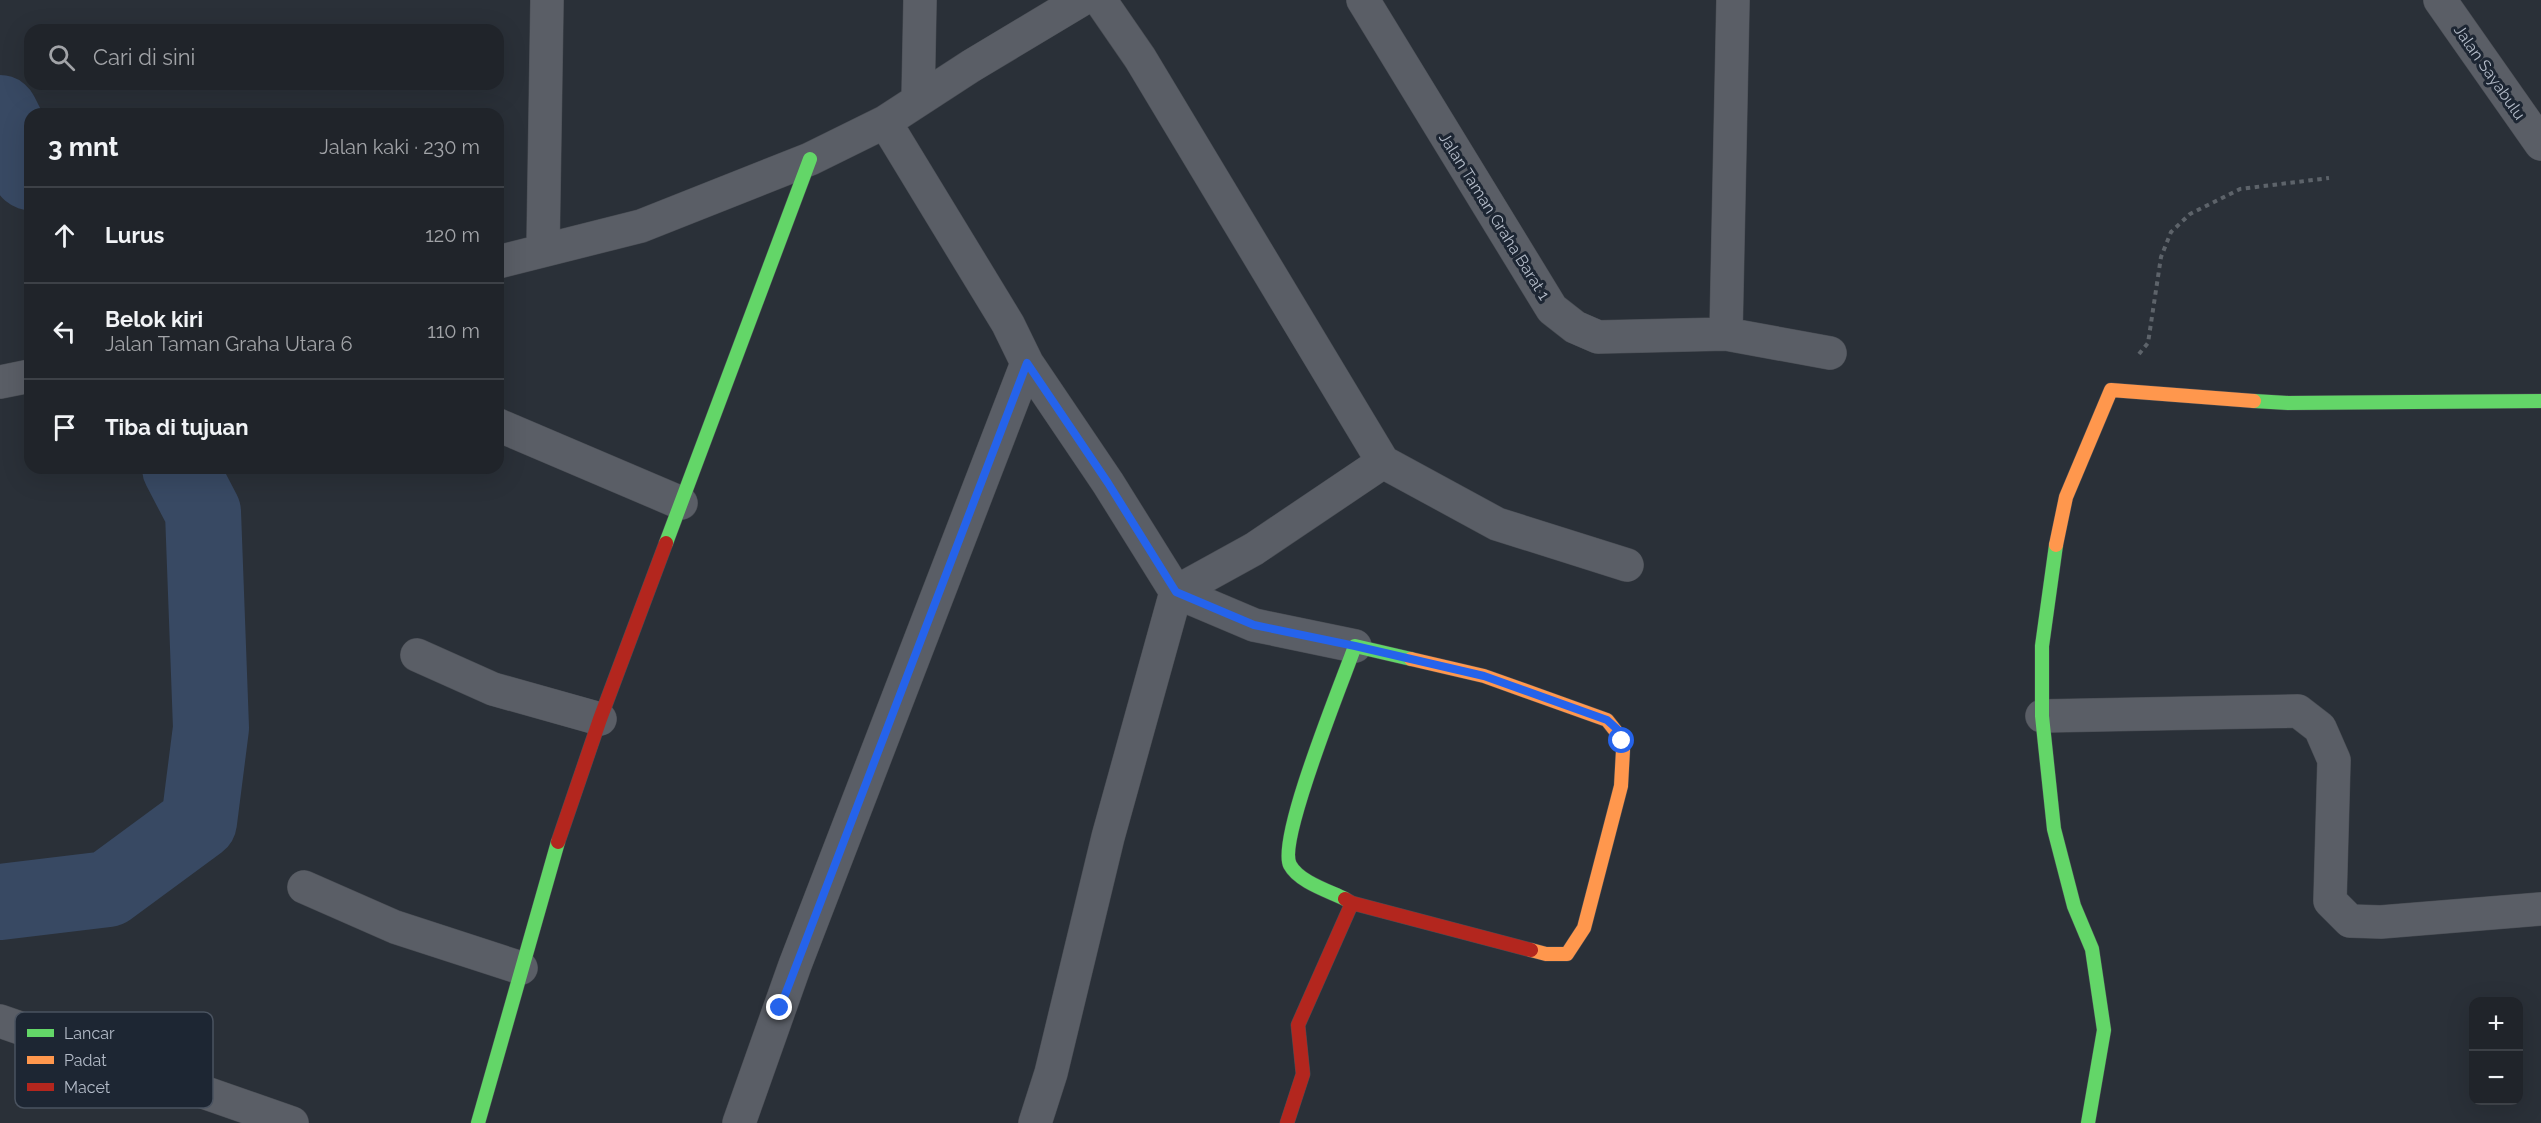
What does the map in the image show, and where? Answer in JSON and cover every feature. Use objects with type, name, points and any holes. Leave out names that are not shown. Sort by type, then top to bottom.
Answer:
[{"type":"street","points":[[543,249],[547,0]]},
{"type":"street","points":[[918,100],[921,0]]},
{"type":"street","points":[[504,260],[641,226],[810,159],[885,122],[1082,0]]},
{"type":"street","points":[[1100,0],[1140,58],[1383,462],[1497,524],[1627,564]]},
{"type":"street","name":"Jalan Taman Graha Barat 1","points":[[1363,0],[1552,309],[1575,327],[1598,337],[1726,334],[1830,353]]},
{"type":"street","points":[[1726,334],[1733,0]]},
{"type":"street","name":"Jalan Sayabulu","points":[[2440,0],[2541,144]]},
{"type":"street","points":[[885,122],[1008,324],[1027,363],[1108,483],[1176,592],[1254,625],[1355,646],[1484,676],[1607,720],[1617,729],[1622,741],[1624,768],[1584,928],[1567,954],[1546,954],[1352,903],[1301,877],[1290,865],[1288,849],[1304,786],[1355,646]]},
{"type":"street","points":[[478,1123],[548,872],[600,719],[810,159]]},
{"type":"street","points":[[739,1123],[800,954],[1027,363]]},
{"type":"street","points":[[0,382],[24,377]]},
{"type":"street","points":[[2088,1123],[2104,1030],[2092,949],[2074,906],[2054,830],[2042,716],[2042,646],[2054,553],[2066,497],[2111,390],[2288,403],[2541,401]]},
{"type":"street","points":[[504,428],[681,502]]},
{"type":"street","points":[[1035,1123],[1051,1073],[1108,837],[1176,592],[1254,549],[1383,462]]},
{"type":"street","points":[[417,655],[493,688],[600,719]]},
{"type":"street","points":[[2042,716],[2298,711],[2320,728],[2334,760],[2330,901],[2350,921],[2382,922],[2541,909]]},
{"type":"street","points":[[304,887],[395,927],[521,968]]},
{"type":"street","points":[[1287,1123],[1303,1074],[1298,1025],[1352,903]]},
{"type":"street","points":[[0,1021],[15,1026]]},
{"type":"street","points":[[213,1097],[283,1122]]},
{"type":"path","points":[[2111,390],[2148,343],[2161,257],[2171,232],[2190,214],[2240,189],[2329,178]]},
{"type":"waterway","points":[[0,113],[24,160]]},
{"type":"waterway","points":[[0,902],[108,889],[199,822],[211,728],[203,512],[183,474]]},
{"type":"traffic: fast","points":[[666,543],[810,159]]},
{"type":"traffic: fast","points":[[2254,401],[2288,403],[2541,401]]},
{"type":"traffic: fast","points":[[2056,545],[2042,646],[2042,716],[2054,829],[2074,906],[2092,949],[2104,1030],[2088,1123]]},
{"type":"traffic: fast","points":[[1345,899],[1307,881],[1294,871],[1290,865],[1289,850],[1293,825],[1313,759],[1355,646],[1411,659]]},
{"type":"traffic: fast","points":[[478,1123],[558,842]]},
{"type":"traffic: slow","points":[[2056,545],[2066,497],[2111,390],[2254,401]]},
{"type":"traffic: slow","points":[[1411,659],[1484,676],[1607,720],[1618,734],[1623,750],[1621,786],[1584,928],[1567,954],[1546,954],[1531,950]]},
{"type":"traffic: jam","points":[[558,842],[600,719],[666,543]]},
{"type":"traffic: jam","points":[[1287,1123],[1303,1074],[1298,1025],[1352,903],[1345,899]]},
{"type":"traffic: jam","points":[[1352,903],[1531,950]]},
{"type":"route","points":[[780,1008],[1027,363],[1108,483],[1176,592],[1254,625],[1484,676],[1607,720],[1617,729],[1622,741]]}]
